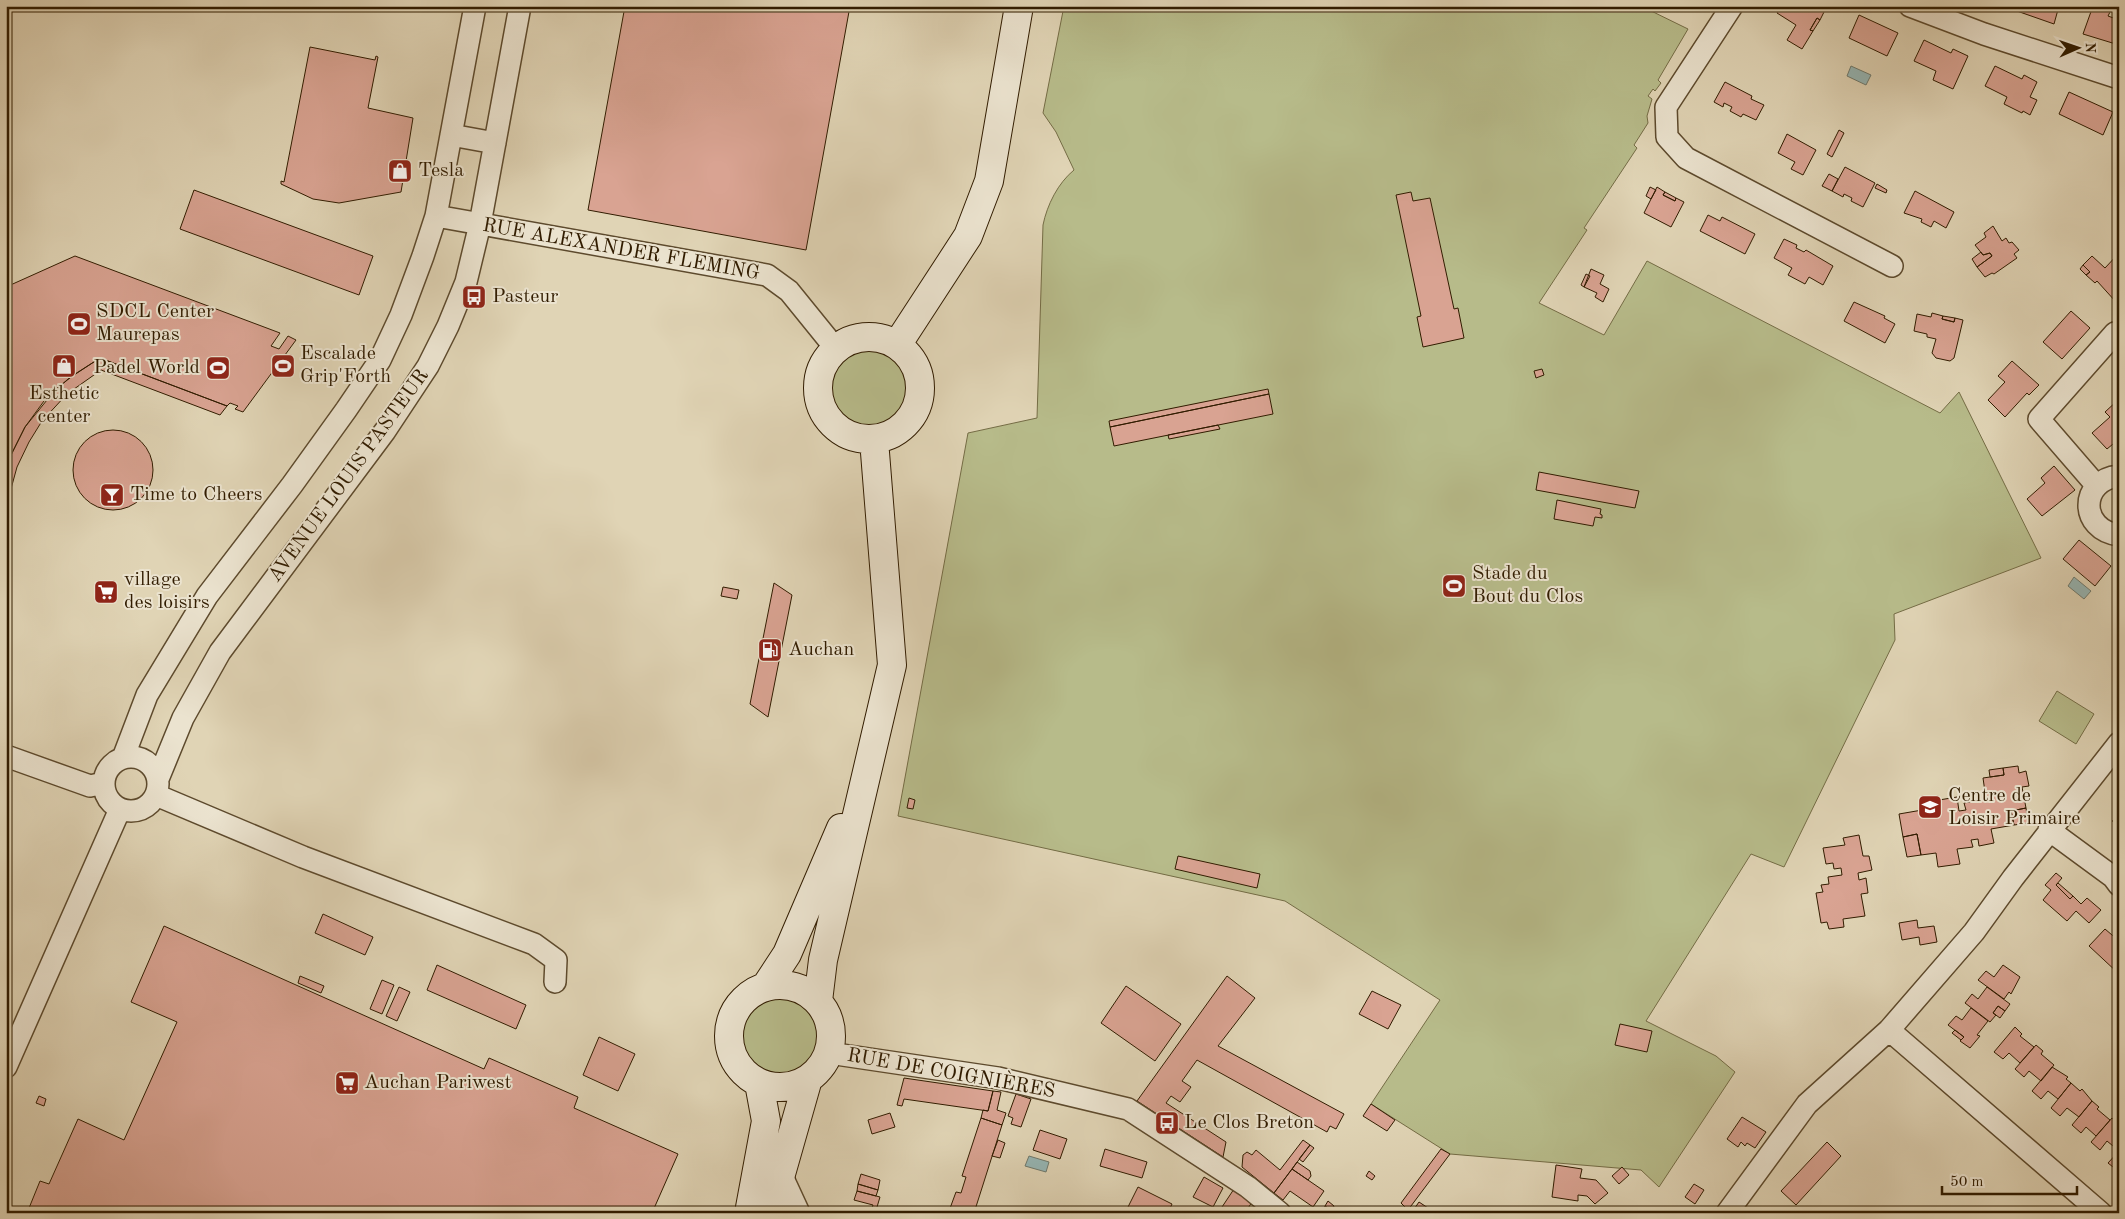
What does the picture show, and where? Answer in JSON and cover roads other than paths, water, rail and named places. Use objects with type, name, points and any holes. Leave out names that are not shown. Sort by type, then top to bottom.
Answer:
[{"type":"street","name":"AVENUE LOUIS PASTEUR","points":[[123,758],[147,695],[207,596],[292,485],[380,360],[401,315],[424,256],[436,216],[476,6]]},
{"type":"street","name":"AVENUE LOUIS PASTEUR","points":[[157,787],[183,718],[220,652],[386,431],[428,366],[448,326],[466,282],[480,224],[520,6]]},
{"type":"street","points":[[897,345],[968,236],[989,181],[1019,6]]},
{"type":"street","points":[[1732,6],[1666,107],[1667,137],[1686,158],[1892,266]]},
{"type":"street","points":[[1910,6],[1984,34],[2119,78]]},
{"type":"street","points":[[451,135],[494,143]]},
{"type":"street","name":"RUE ALEXANDER FLEMING","points":[[436,216],[767,275],[789,291],[836,349]]},
{"type":"street","points":[[2096,485],[2039,419],[2116,332]]},
{"type":"street","points":[[866,337],[882,338],[897,345],[907,353],[915,364],[920,376],[921,390],[919,403],[912,417],[902,428],[889,436],[874,440],[858,439],[843,433],[830,423],[822,409],[818,396],[821,370],[827,358],[836,349],[850,340],[866,337]]},
{"type":"street","points":[[818,1001],[823,960],[892,665],[874,440]]},
{"type":"street","points":[[2119,476],[2111,477],[2096,485],[2088,503],[2089,513],[2100,530],[2119,536]]},
{"type":"street","points":[[1727,1213],[1807,1104],[1889,1030],[1974,932],[2049,830],[2119,743]]},
{"type":"street","points":[[6,756],[90,786],[104,783]]},
{"type":"street","points":[[130,757],[144,760],[155,771],[157,787],[152,802],[137,811],[120,809],[108,798],[104,783],[110,768],[123,758],[130,757]]},
{"type":"street","points":[[766,986],[787,954],[869,760]]},
{"type":"street","points":[[157,787],[303,857],[534,944],[556,960],[555,982]]},
{"type":"street","points":[[6,1067],[120,809]]},
{"type":"street","points":[[2049,830],[2113,877],[2119,884]]},
{"type":"street","points":[[778,984],[800,988],[818,1001],[826,1012],[831,1025],[832,1039],[829,1053],[824,1063],[808,1079],[792,1086],[775,1087],[759,1083],[746,1074],[736,1062],[730,1048],[728,1032],[732,1016],[740,1003],[752,992],[766,986],[778,984]]},
{"type":"street","points":[[1889,1030],[2101,1213]]},
{"type":"street","name":"RUE DE COIGNIÈRES","points":[[829,1053],[998,1078],[1128,1109],[1248,1187],[1280,1213]]},
{"type":"street","points":[[774,1213],[781,1174],[808,1079]]},
{"type":"street","points":[[749,1213],[766,1121],[759,1083]]},
{"type":"street","points":[[781,1174],[799,1213]]},
{"type":"water","points":[[1851,66],[1871,75],[1866,85],[1847,76]]},
{"type":"water","points":[[2074,577],[2091,591],[2084,599],[2068,586]]},
{"type":"water","points":[[1029,1156],[1049,1162],[1046,1172],[1025,1166]]},
{"type":"place","name":"Tesla","points":[[400,171]]},
{"type":"place","name":"Pasteur","points":[[474,297]]},
{"type":"place","name":"SDCL Center Maurepas","points":[[79,324]]},
{"type":"place","name":"Esthetic center","points":[[64,366]]},
{"type":"place","name":"Escalade Grip'Forth","points":[[283,366]]},
{"type":"place","name":"Padel World","points":[[218,368]]},
{"type":"place","name":"Time to Cheers","points":[[112,495]]},
{"type":"place","name":"Stade du Bout du Clos","points":[[1454,586]]},
{"type":"place","name":"village des loisirs","points":[[106,592]]},
{"type":"place","name":"Auchan","points":[[770,650]]},
{"type":"place","name":"Centre de Loisir Primaire","points":[[1930,807]]},
{"type":"place","name":"Auchan Pariwest","points":[[347,1083]]},
{"type":"place","name":"Le Clos Breton","points":[[1167,1123]]}]
